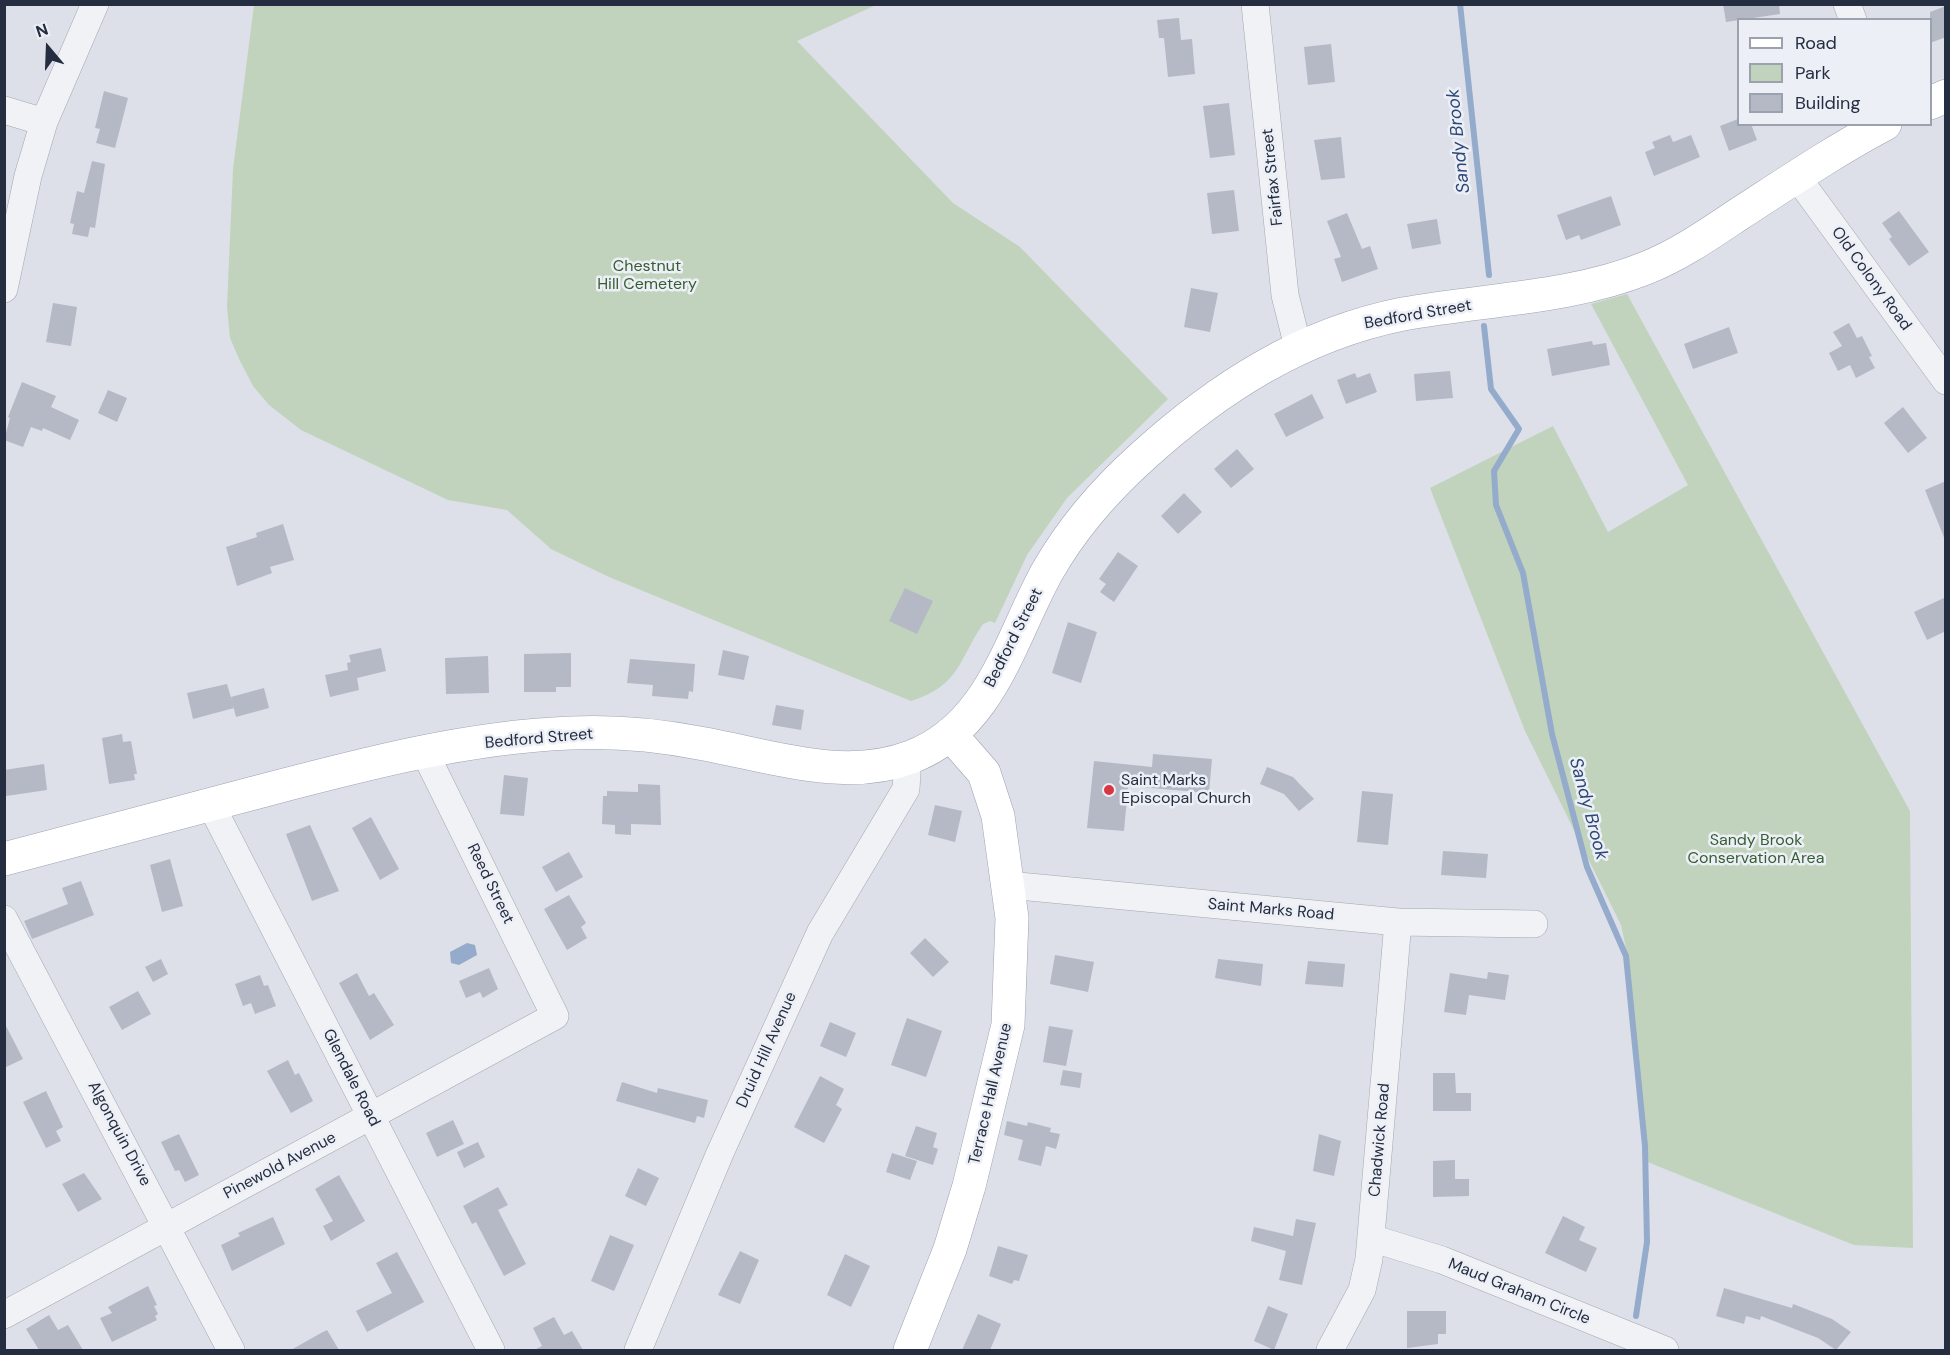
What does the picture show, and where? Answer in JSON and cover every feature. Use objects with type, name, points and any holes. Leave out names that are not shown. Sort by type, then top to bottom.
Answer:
[{"type":"main road","points":[[1932,102],[1946,96]]},
{"type":"main road","name":"Bedford Street","points":[[4,859],[354,767],[496,740],[571,733],[669,739],[848,768],[877,767],[904,760],[923,752],[950,734],[980,702],[994,682],[1048,570],[1095,504],[1142,457],[1222,392],[1268,362],[1298,347],[1345,329],[1393,316],[1570,290],[1645,268],[1687,248],[1797,177],[1883,126]]},
{"type":"main road","name":"Terrace Hall Avenue","points":[[910,1350],[950,1249],[969,1186],[1008,1025],[1012,927],[998,816],[989,784],[982,770],[950,734]]},
{"type":"street","points":[[4,289],[28,176],[44,122],[95,4]]},
{"type":"street","name":"Fairfax Street","points":[[1255,4],[1285,295],[1298,347]]},
{"type":"street","points":[[4,110],[44,122]]},
{"type":"street","name":"Old Colony Road","points":[[1797,177],[1946,381]]},
{"type":"street","name":"Reed Street","points":[[425,753],[555,1016]]},
{"type":"street","name":"Druid Hill Avenue","points":[[638,1350],[725,1143],[820,933],[906,789],[908,773],[904,760]]},
{"type":"street","name":"Glendale Road","points":[[210,805],[491,1350]]},
{"type":"street","name":"Saint Marks Road","points":[[1008,885],[1398,922],[1534,924]]},
{"type":"street","name":"Algonquin Drive","points":[[4,919],[231,1350]]},
{"type":"street","name":"Chadwick Road","points":[[1330,1350],[1362,1290],[1371,1238],[1398,922]]},
{"type":"street","name":"Pinewold Avenue","points":[[4,1315],[555,1016]]},
{"type":"street","name":"Maud Graham Circle","points":[[1371,1238],[1442,1260],[1665,1350]]},
{"type":"green space","name":"Chestnut Hill Cemetery","points":[[254,5],[876,5],[797,41],[953,203],[1020,247],[1168,399],[1067,498],[1027,555],[995,623],[990,621],[983,624],[949,679],[940,688],[911,701],[609,577],[551,549],[507,510],[448,500],[301,430],[269,405],[253,386],[230,338],[227,307],[233,169]]},
{"type":"green space","name":"Sandy Brook Conservation Area","points":[[1627,294],[1910,811],[1913,1248],[1854,1245],[1645,1161],[1629,962],[1621,925],[1525,731],[1430,488],[1553,426],[1608,532],[1688,485],[1591,304]]},
{"type":"water","points":[[467,943],[475,945],[477,955],[459,965],[451,963],[450,952]]},
{"type":"building","points":[[1723,4],[1779,4],[1780,14],[1737,18],[1737,20],[1726,22]]},
{"type":"building","points":[[1946,6],[1946,37],[1932,42],[1932,18],[1930,18],[1930,12]]},
{"type":"building","points":[[1179,18],[1181,40],[1192,39],[1195,74],[1168,77],[1164,38],[1159,38],[1157,20]]},
{"type":"building","points":[[1331,44],[1335,82],[1308,85],[1304,47]]},
{"type":"building","points":[[104,91],[128,98],[115,148],[96,143],[100,129],[95,128]]},
{"type":"building","points":[[1229,103],[1235,155],[1210,158],[1203,106]]},
{"type":"building","points":[[1737,119],[1737,126],[1752,126],[1757,140],[1729,151],[1720,126]]},
{"type":"building","points":[[1670,135],[1673,142],[1691,135],[1700,157],[1654,176],[1645,152],[1655,148],[1652,142]]},
{"type":"building","points":[[1341,137],[1345,178],[1321,180],[1314,140]]},
{"type":"building","points":[[92,161],[105,164],[95,228],[90,227],[88,237],[72,234],[74,224],[70,223],[77,191],[84,193]]},
{"type":"building","points":[[1234,190],[1239,231],[1212,234],[1207,193]]},
{"type":"building","points":[[1611,196],[1621,225],[1581,240],[1579,235],[1566,240],[1557,215]]},
{"type":"building","points":[[1899,211],[1929,252],[1909,266],[1889,239],[1892,237],[1882,223]]},
{"type":"building","points":[[1347,213],[1362,249],[1370,246],[1378,269],[1342,282],[1334,259],[1341,257],[1327,221]]},
{"type":"building","points":[[1437,219],[1441,244],[1412,249],[1407,224]]},
{"type":"building","points":[[1191,288],[1218,293],[1210,332],[1184,327]]},
{"type":"building","points":[[53,303],[77,307],[71,346],[46,342]]},
{"type":"building","points":[[1849,323],[1857,338],[1862,336],[1875,368],[1856,378],[1850,365],[1838,371],[1829,353],[1842,346],[1833,332]]},
{"type":"building","points":[[1729,327],[1738,353],[1693,369],[1684,344]]},
{"type":"building","points":[[1592,341],[1593,345],[1606,343],[1610,365],[1552,376],[1547,349]]},
{"type":"building","points":[[1450,371],[1453,398],[1416,401],[1414,374]]},
{"type":"building","points":[[1355,373],[1357,378],[1370,373],[1377,392],[1346,404],[1337,380]]},
{"type":"building","points":[[22,382],[56,396],[51,407],[79,420],[70,440],[43,428],[42,431],[31,427],[23,447],[4,440],[10,418],[8,417]]},
{"type":"building","points":[[108,390],[127,398],[117,422],[98,413]]},
{"type":"building","points":[[1312,394],[1324,418],[1286,437],[1274,414]]},
{"type":"building","points":[[1903,407],[1927,438],[1908,453],[1884,423]]},
{"type":"building","points":[[1237,449],[1254,469],[1231,488],[1214,469]]},
{"type":"building","points":[[1946,481],[1946,540],[1945,540],[1925,490]]},
{"type":"building","points":[[1184,493],[1202,512],[1178,534],[1161,516]]},
{"type":"building","points":[[283,524],[294,560],[270,567],[272,573],[237,586],[226,547],[257,537],[256,533]]},
{"type":"building","points":[[1118,552],[1138,566],[1114,602],[1100,592],[1106,584],[1099,579]]},
{"type":"building","points":[[905,588],[933,601],[917,634],[889,621]]},
{"type":"building","points":[[1946,597],[1946,631],[1927,640],[1914,612]]},
{"type":"building","points":[[1068,622],[1097,632],[1081,683],[1052,673]]},
{"type":"building","points":[[381,648],[386,671],[357,678],[359,690],[330,697],[325,675],[348,670],[347,663],[351,662],[349,655]]},
{"type":"building","points":[[723,650],[749,656],[744,680],[718,675]]},
{"type":"building","points":[[571,653],[571,687],[556,687],[556,692],[524,692],[524,654]]},
{"type":"building","points":[[488,656],[489,693],[446,694],[445,658]]},
{"type":"building","points":[[630,659],[695,664],[693,692],[689,691],[688,699],[652,696],[653,685],[627,683]]},
{"type":"building","points":[[227,684],[234,708],[193,719],[187,693]]},
{"type":"building","points":[[264,688],[269,708],[236,717],[231,697]]},
{"type":"building","points":[[776,705],[804,710],[801,730],[772,725]]},
{"type":"building","points":[[122,734],[123,742],[131,741],[137,774],[134,774],[135,780],[109,784],[102,738]]},
{"type":"building","name":"Saint Marks Episcopal Church","points":[[1153,754],[1212,759],[1209,793],[1128,786],[1124,831],[1087,828],[1094,761],[1152,767]]},
{"type":"building","points":[[44,764],[47,790],[6,796],[4,770]]},
{"type":"building","points":[[1267,767],[1293,777],[1314,799],[1299,811],[1284,794],[1260,784]]},
{"type":"building","points":[[504,775],[528,778],[524,816],[500,814]]},
{"type":"building","points":[[638,784],[660,785],[661,825],[631,824],[631,835],[615,834],[615,825],[602,824],[603,796],[607,796],[607,791],[638,792]]},
{"type":"building","points":[[1362,791],[1393,794],[1388,845],[1357,842]]},
{"type":"building","points":[[935,805],[962,811],[955,842],[928,835]]},
{"type":"building","points":[[371,817],[399,869],[380,880],[352,828]]},
{"type":"building","points":[[310,825],[339,891],[312,901],[286,834]]},
{"type":"building","points":[[1443,851],[1488,854],[1486,878],[1441,875]]},
{"type":"building","points":[[569,852],[583,877],[556,892],[542,867]]},
{"type":"building","points":[[170,859],[183,906],[162,912],[150,865]]},
{"type":"building","points":[[81,881],[94,915],[32,939],[24,921],[68,904],[62,888]]},
{"type":"building","points":[[569,895],[586,923],[581,927],[587,938],[567,950],[544,909]]},
{"type":"building","points":[[925,938],[949,962],[933,977],[910,953]]},
{"type":"building","points":[[1055,955],[1094,962],[1088,992],[1050,984]]},
{"type":"building","points":[[161,959],[168,974],[153,982],[145,967]]},
{"type":"building","points":[[1218,959],[1263,964],[1261,986],[1215,978]]},
{"type":"building","points":[[1308,961],[1345,964],[1343,987],[1305,984]]},
{"type":"building","points":[[489,968],[498,989],[483,998],[480,992],[466,998],[459,981]]},
{"type":"building","points":[[1488,972],[1509,975],[1505,1000],[1469,995],[1466,1015],[1444,1012],[1450,973],[1487,979]]},
{"type":"building","points":[[357,973],[369,996],[374,993],[394,1025],[370,1040],[339,983]]},
{"type":"building","points":[[260,975],[264,986],[268,985],[276,1006],[255,1014],[251,1003],[243,1006],[235,984]]},
{"type":"building","points":[[138,991],[151,1014],[122,1030],[109,1007]]},
{"type":"building","points":[[907,1018],[942,1031],[926,1077],[891,1065]]},
{"type":"building","points":[[4,1022],[23,1059],[4,1068]]},
{"type":"building","points":[[830,1022],[856,1033],[846,1057],[820,1046]]},
{"type":"building","points":[[1049,1026],[1073,1030],[1066,1066],[1043,1062]]},
{"type":"building","points":[[288,1060],[295,1075],[299,1073],[313,1101],[291,1113],[267,1071]]},
{"type":"building","points":[[1063,1070],[1082,1073],[1080,1088],[1060,1085]]},
{"type":"building","points":[[1433,1073],[1455,1073],[1456,1093],[1471,1093],[1471,1111],[1433,1111]]},
{"type":"building","points":[[820,1076],[844,1089],[836,1105],[842,1109],[824,1143],[794,1127]]},
{"type":"building","points":[[622,1082],[657,1093],[658,1088],[708,1100],[704,1118],[697,1116],[695,1123],[616,1101]]},
{"type":"building","points":[[46,1091],[63,1127],[56,1131],[61,1141],[46,1148],[23,1102]]},
{"type":"building","points":[[453,1120],[464,1144],[437,1157],[426,1133]]},
{"type":"building","points":[[1007,1121],[1027,1126],[1028,1122],[1051,1128],[1050,1132],[1060,1134],[1056,1149],[1046,1146],[1041,1166],[1018,1160],[1023,1140],[1004,1135]]},
{"type":"building","points":[[916,1126],[937,1133],[933,1147],[938,1149],[933,1165],[905,1156]]},
{"type":"building","points":[[179,1134],[199,1175],[185,1182],[179,1170],[175,1171],[161,1142]]},
{"type":"building","points":[[1319,1134],[1341,1141],[1334,1176],[1313,1171]]},
{"type":"building","points":[[478,1142],[485,1157],[464,1168],[457,1152]]},
{"type":"building","points":[[892,1153],[917,1161],[910,1180],[886,1172]]},
{"type":"building","points":[[1455,1160],[1455,1179],[1469,1179],[1469,1196],[1433,1197],[1433,1161]]},
{"type":"building","points":[[638,1168],[659,1178],[646,1206],[625,1196]]},
{"type":"building","points":[[84,1173],[102,1199],[78,1212],[62,1184]]},
{"type":"building","points":[[339,1175],[365,1221],[331,1241],[323,1226],[333,1221],[315,1189]]},
{"type":"building","points":[[498,1187],[508,1205],[498,1210],[526,1264],[504,1276],[476,1222],[472,1224],[463,1206]]},
{"type":"building","points":[[1563,1216],[1585,1227],[1579,1240],[1597,1248],[1586,1272],[1545,1253]]},
{"type":"building","points":[[273,1217],[285,1244],[232,1271],[221,1245],[240,1236],[238,1233]]},
{"type":"building","points":[[1296,1219],[1316,1223],[1302,1285],[1279,1280],[1286,1251],[1251,1241],[1254,1227],[1293,1236]]},
{"type":"building","points":[[610,1235],[634,1245],[614,1291],[591,1281]]},
{"type":"building","points":[[998,1246],[1028,1255],[1019,1281],[1014,1280],[1012,1284],[989,1276]]},
{"type":"building","points":[[740,1251],[759,1260],[740,1304],[718,1295]]},
{"type":"building","points":[[397,1252],[424,1302],[367,1332],[356,1311],[392,1293],[376,1263]]},
{"type":"building","points":[[845,1254],[870,1266],[851,1307],[827,1295]]},
{"type":"building","points":[[148,1286],[157,1305],[154,1306],[158,1314],[155,1316],[157,1320],[112,1342],[100,1318],[112,1313],[108,1307]]},
{"type":"building","points":[[1724,1288],[1792,1308],[1793,1304],[1832,1319],[1851,1332],[1836,1350],[1818,1338],[1761,1316],[1760,1320],[1746,1316],[1744,1324],[1716,1316]]},
{"type":"building","points":[[1268,1306],[1288,1314],[1274,1350],[1254,1341]]},
{"type":"building","points":[[1407,1311],[1446,1311],[1446,1334],[1438,1334],[1438,1344],[1407,1348]]},
{"type":"building","points":[[978,1314],[1001,1324],[990,1350],[962,1350]]},
{"type":"building","points":[[49,1315],[58,1330],[68,1325],[83,1350],[39,1350],[26,1329]]},
{"type":"building","points":[[554,1317],[564,1335],[572,1331],[583,1350],[534,1350],[542,1346],[533,1328]]},
{"type":"building","points":[[327,1330],[339,1350],[291,1350],[321,1333]]},
{"type":"waterway","name":"Sandy Brook","points":[[1460,4],[1489,275]]},
{"type":"waterway","name":"Sandy Brook","points":[[1484,326],[1491,389],[1519,429],[1494,471],[1496,505],[1523,573],[1552,734],[1587,867],[1626,956],[1645,1146],[1647,1242],[1636,1316]]},
{"type":"place","name":"Saint Marks Episcopal Church","points":[[1109,790]]}]
